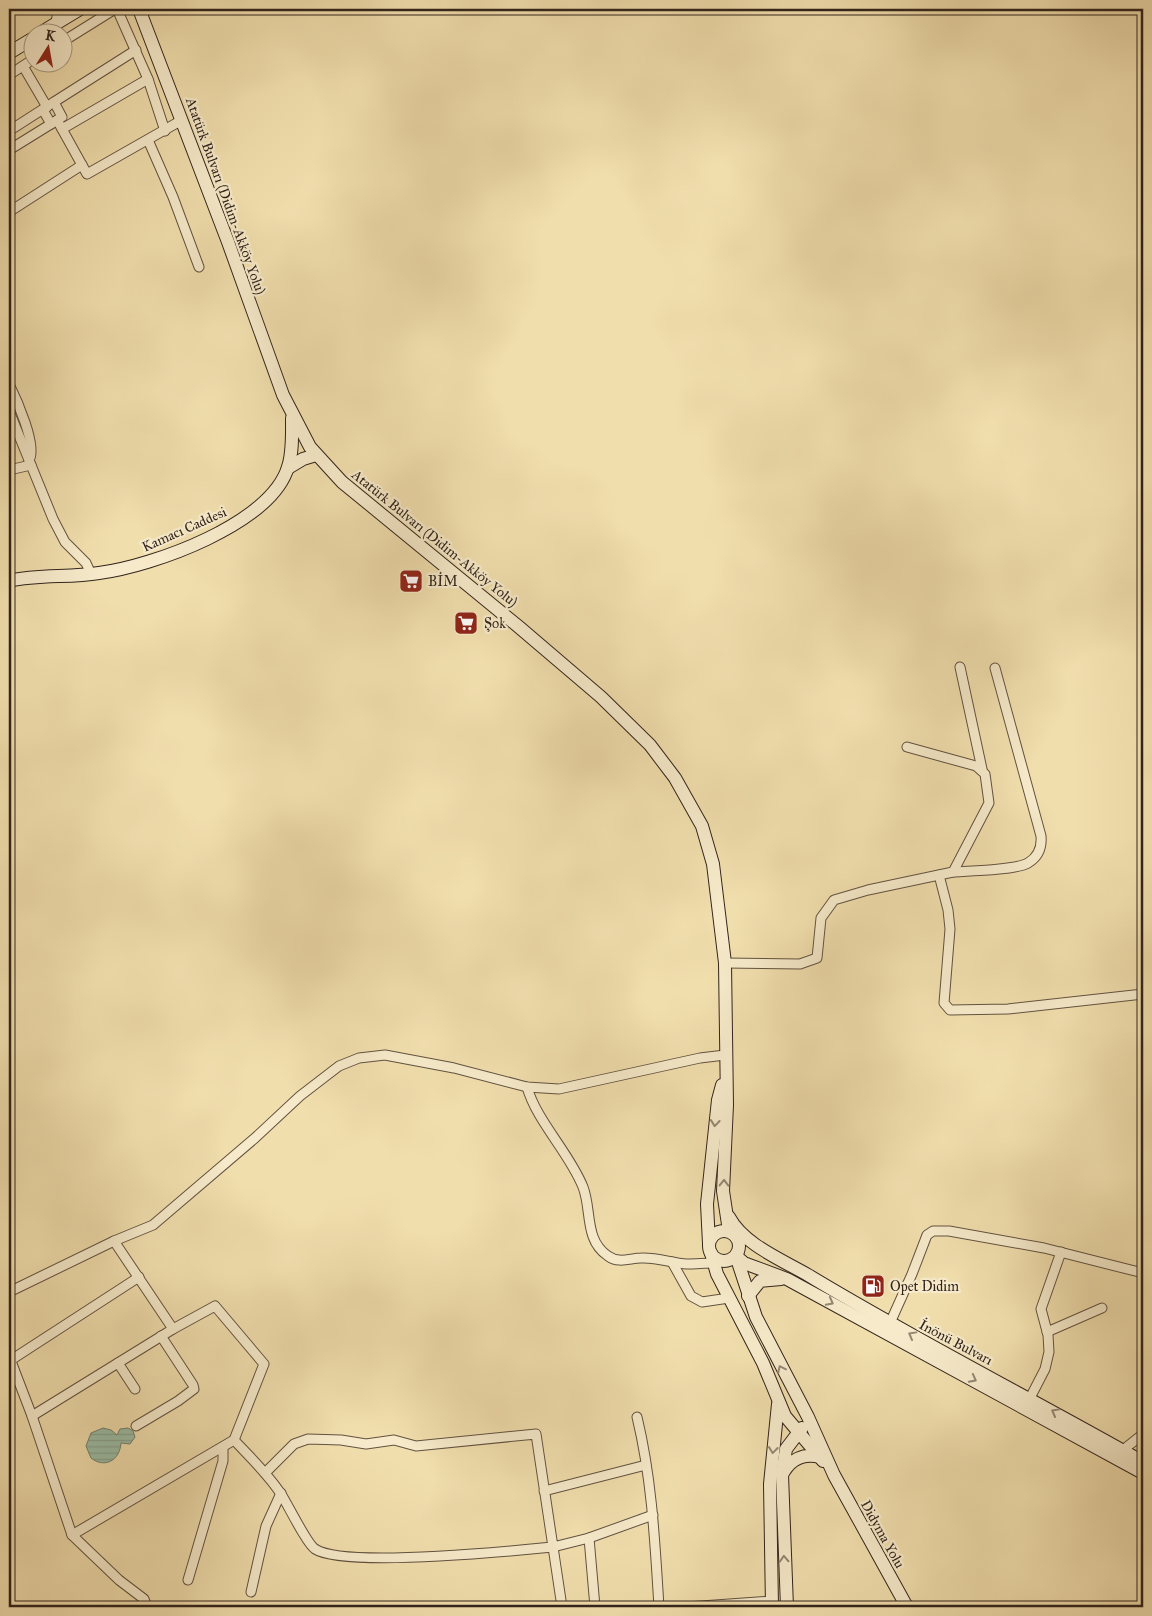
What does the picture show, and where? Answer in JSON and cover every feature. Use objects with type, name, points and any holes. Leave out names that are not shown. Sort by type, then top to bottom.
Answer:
[{"type":"main road","points":[[60,22],[80,9]]},
{"type":"main road","name":"Atatürk Bulvarı (Didim-Akköy Yolu)","points":[[139,9],[292,416],[316,455],[342,482],[594,691],[650,745],[675,778],[702,826],[713,864],[725,963],[725,1076]]},
{"type":"main road","points":[[9,53],[22,45]]},
{"type":"main road","name":"Kamacı Caddesi","points":[[9,581],[125,569],[159,559],[230,526],[258,508],[274,490],[288,468],[292,416]]},
{"type":"main road","points":[[288,468],[303,459],[316,455]]},
{"type":"main road","points":[[711,1253],[723,1261],[736,1256],[740,1248],[725,1211],[723,1191],[727,1105],[725,1076]]},
{"type":"main road","points":[[725,1076],[718,1100],[707,1204],[711,1253],[729,1298],[763,1362],[778,1401],[788,1420],[834,1475]]},
{"type":"main road","points":[[725,1211],[732,1224],[757,1245]]},
{"type":"main road","points":[[711,1253],[716,1233],[734,1235],[757,1245]]},
{"type":"main road","name":"İnönü Bulvarı","points":[[757,1245],[890,1323],[1030,1398],[1143,1462]]},
{"type":"main road","points":[[736,1256],[756,1317],[808,1417],[834,1475]]},
{"type":"main road","name":"İnönü Bulvarı","points":[[736,1256],[744,1263],[787,1279],[1143,1473]]},
{"type":"main road","points":[[748,1296],[760,1281],[768,1278],[787,1279]]},
{"type":"main road","points":[[772,1604],[770,1484],[778,1401],[785,1395],[795,1395]]},
{"type":"main road","points":[[787,1607],[782,1475],[786,1449],[808,1417]]},
{"type":"main road","points":[[782,1475],[786,1467],[805,1455],[820,1457]]},
{"type":"main road","name":"Didyma Yolu","points":[[834,1475],[907,1607]]},
{"type":"street","points":[[56,22],[59,9]]},
{"type":"street","points":[[72,36],[116,9],[148,79],[165,131]]},
{"type":"street","points":[[9,130],[136,50]]},
{"type":"street","points":[[9,75],[22,67]]},
{"type":"street","points":[[27,72],[48,106],[54,122],[62,129],[87,174],[182,120]]},
{"type":"street","points":[[62,129],[148,79]]},
{"type":"street","points":[[9,150],[62,117],[48,106]]},
{"type":"street","points":[[148,140],[173,197],[199,267]]},
{"type":"street","points":[[9,212],[82,165]]},
{"type":"street","points":[[9,384],[29,437],[32,452],[30,463]]},
{"type":"street","points":[[9,412],[65,542],[86,563],[91,574]]},
{"type":"street","points":[[9,470],[30,463]]},
{"type":"street","points":[[953,872],[989,803],[985,774],[982,769],[960,667]]},
{"type":"street","points":[[725,963],[800,964],[817,958],[821,918],[834,900],[868,890],[953,872],[1023,866],[1035,857],[1041,844],[1040,836],[995,668]]},
{"type":"street","points":[[907,747],[982,769]]},
{"type":"street","points":[[939,875],[950,919],[944,1003],[950,1010],[1008,1009],[1143,994]]},
{"type":"street","points":[[9,1292],[153,1224],[255,1138],[300,1096],[339,1066],[359,1058],[385,1055],[454,1068],[527,1087],[559,1089],[700,1058],[725,1055]]},
{"type":"street","points":[[527,1087],[531,1100],[569,1159],[583,1186],[591,1234],[603,1252],[614,1260],[642,1258],[672,1262],[711,1253]]},
{"type":"street","points":[[890,1323],[927,1235],[933,1232],[949,1231],[1061,1252],[1143,1272]]},
{"type":"street","points":[[114,1241],[173,1329]]},
{"type":"street","points":[[1030,1398],[1046,1369],[1049,1352],[1047,1332],[1041,1309],[1061,1252]]},
{"type":"street","points":[[672,1262],[691,1296],[702,1302],[729,1298]]},
{"type":"street","points":[[139,1277],[10,1358],[32,1416],[72,1535],[119,1580],[144,1599],[146,1607]]},
{"type":"street","points":[[32,1416],[161,1336],[215,1306],[264,1364],[234,1440],[72,1535]]},
{"type":"street","points":[[1047,1332],[1102,1308]]},
{"type":"street","points":[[136,1426],[178,1401],[194,1389],[161,1336]]},
{"type":"street","points":[[118,1363],[135,1389]]},
{"type":"street","points":[[637,1417],[653,1516],[659,1607]]},
{"type":"street","points":[[265,1474],[294,1444],[308,1439],[341,1440],[366,1444],[394,1440],[416,1446],[536,1434],[562,1607]]},
{"type":"street","points":[[1123,1450],[1143,1434]]},
{"type":"street","points":[[234,1440],[281,1493],[314,1549],[330,1555],[452,1555],[553,1547],[589,1538],[653,1516]]},
{"type":"street","points":[[188,1580],[224,1461],[223,1446]]},
{"type":"street","points":[[544,1491],[646,1466]]},
{"type":"street","points":[[251,1592],[266,1526],[281,1493]]},
{"type":"street","points":[[589,1538],[595,1607]]},
{"type":"street","points":[[687,1607],[772,1604]]},
{"type":"shaded area","points":[[103,1428],[111,1430],[117,1435],[120,1429],[128,1428],[133,1431],[135,1437],[130,1444],[121,1443],[115,1458],[106,1463],[101,1463],[91,1458],[86,1446],[91,1433]]},
{"type":"place","name":"BİM","points":[[411,581]]},
{"type":"place","name":"Şok","points":[[466,623]]},
{"type":"place","name":"Opet Didim","points":[[873,1286]]}]
